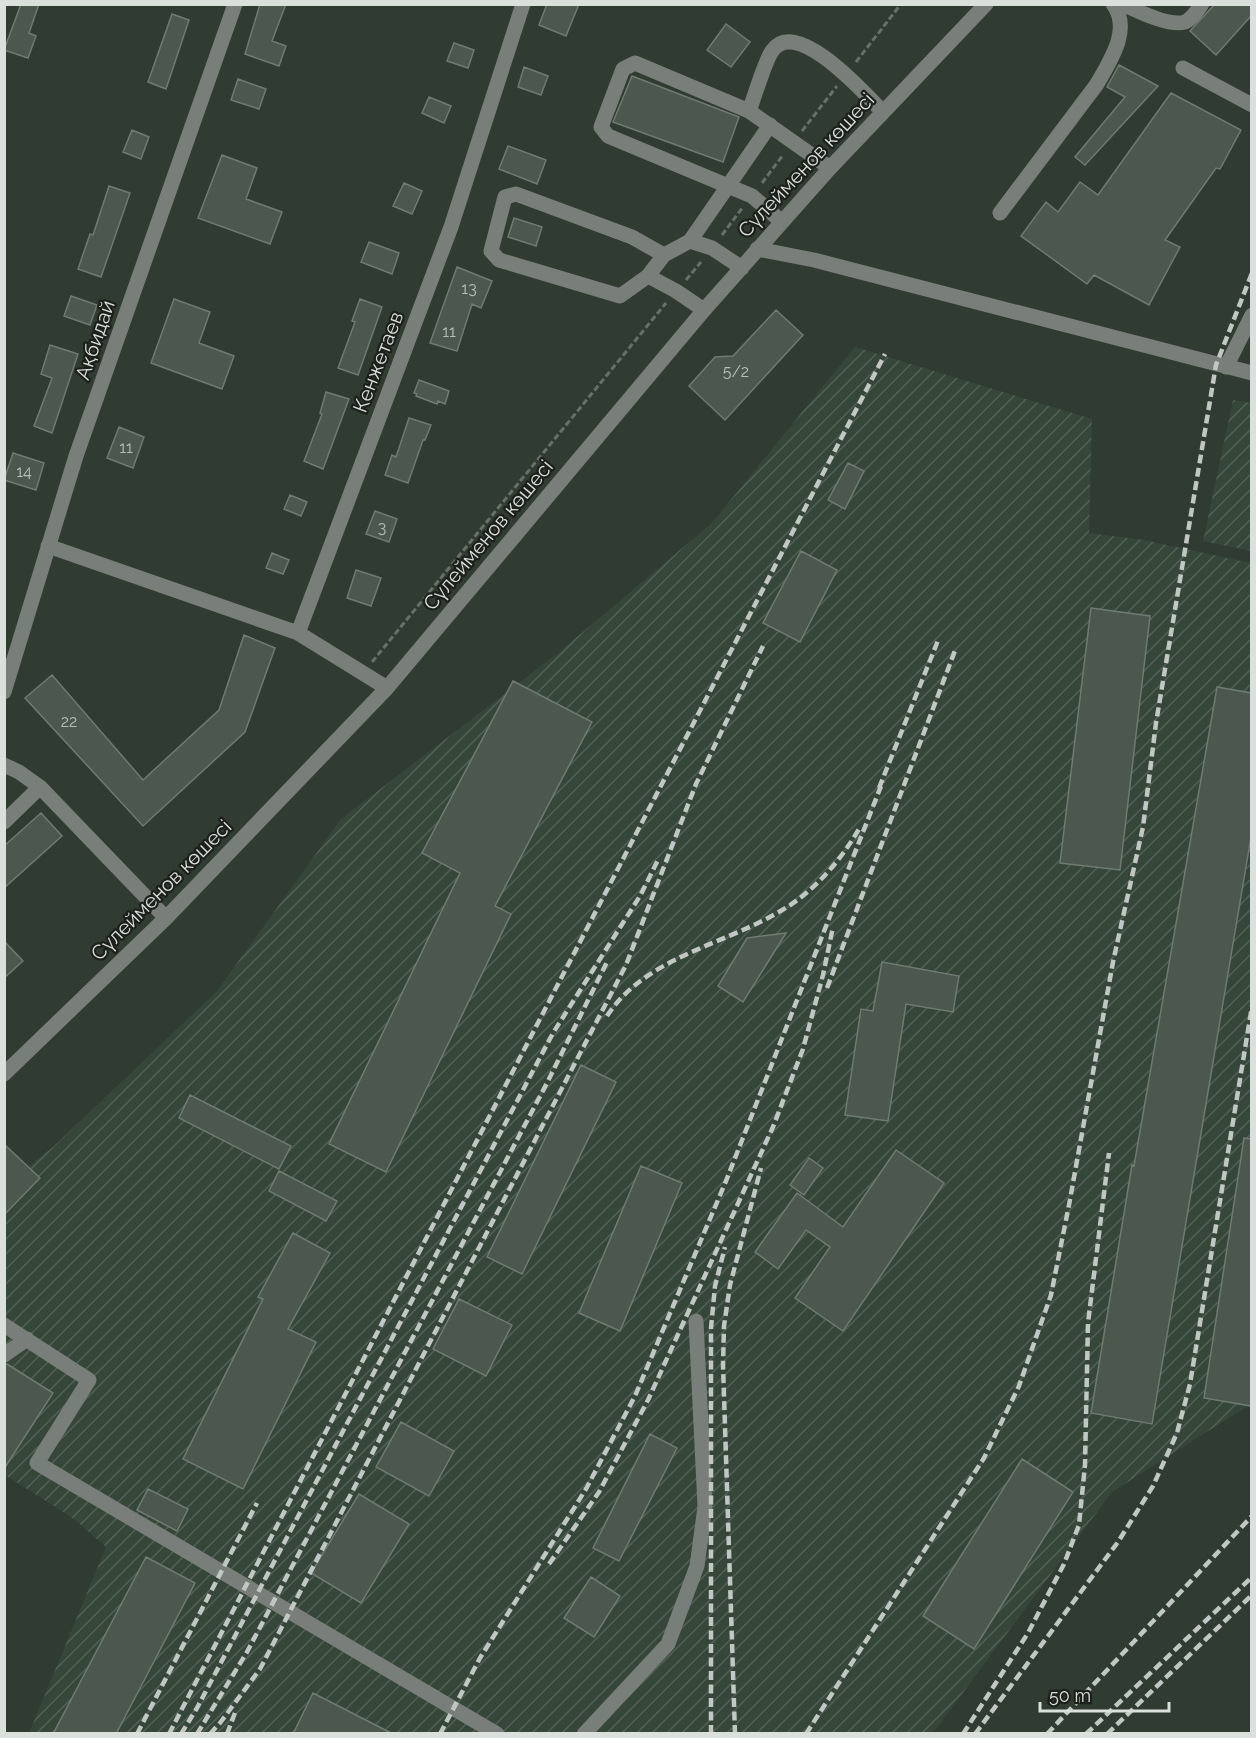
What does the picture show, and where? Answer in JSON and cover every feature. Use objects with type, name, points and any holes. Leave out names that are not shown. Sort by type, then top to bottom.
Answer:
[{"type":"street","name":"Ақбидай","points":[[4,693],[80,445],[235,4]]},
{"type":"street","name":"Кенжетаев","points":[[298,633],[451,227],[523,4]]},
{"type":"street","points":[[1000,213],[1097,84],[1108,65],[1122,29],[1120,17],[1113,4]]},
{"type":"street","points":[[1123,4],[1173,23],[1184,22],[1192,17],[1202,4]]},
{"type":"street","name":"Сүлейменов көшесі","points":[[4,1074],[166,918],[387,688],[757,249],[983,5]]},
{"type":"street","points":[[748,111],[773,49],[794,42],[816,50],[846,75],[883,112]]},
{"type":"street","points":[[782,222],[752,196],[608,136],[601,127],[623,69],[635,63],[748,111],[830,168]]},
{"type":"street","points":[[1183,68],[1251,105]]},
{"type":"street","points":[[664,255],[632,237],[516,194],[505,197],[491,251],[499,260],[620,296],[648,276],[664,255],[690,242],[770,125]]},
{"type":"street","points":[[690,242],[712,248],[742,268]]},
{"type":"street","points":[[757,249],[813,260],[1251,373]]},
{"type":"street","points":[[648,276],[704,310]]},
{"type":"street","points":[[1227,367],[1251,315]]},
{"type":"street","points":[[48,546],[298,633],[387,688]]},
{"type":"street","points":[[4,765],[19,772],[40,787],[166,918]]},
{"type":"street","points":[[4,822],[40,787]]},
{"type":"street","points":[[584,1734],[668,1644],[697,1566],[705,1507],[696,1321]]},
{"type":"street","points":[[4,1324],[89,1380],[37,1463],[497,1734]]},
{"type":"street","points":[[4,1354],[27,1339]]},
{"type":"path","points":[[363,673],[712,248],[901,4]]},
{"type":"shaded area","points":[[855,347],[1092,419],[1089,533],[1144,540],[1251,563],[1251,1404],[1112,1492],[933,1733],[29,1733],[106,1547],[74,1519],[5,1475],[5,1185],[53,1147],[217,991],[341,819],[558,653],[712,523]]},
{"type":"shaded area","points":[[1233,400],[1251,403],[1251,551],[1203,541]]},
{"type":"building","points":[[21,4],[39,4],[29,33],[36,36],[28,58],[4,50]]},
{"type":"building","points":[[260,4],[286,4],[272,41],[286,46],[279,66],[245,54]]},
{"type":"building","points":[[547,4],[579,4],[566,36],[539,25]]},
{"type":"building","points":[[1215,4],[1251,4],[1251,16],[1216,55],[1190,31]]},
{"type":"building","points":[[172,14],[189,20],[166,89],[148,82]]},
{"type":"building","points":[[726,24],[750,42],[731,67],[707,50]]},
{"type":"building","points":[[454,43],[474,50],[468,68],[447,61]]},
{"type":"building","points":[[1119,65],[1158,86],[1085,165],[1075,157],[1125,97],[1107,87]]},
{"type":"building","points":[[524,67],[548,76],[541,95],[518,87]]},
{"type":"building","points":[[632,76],[739,117],[723,162],[613,122]]},
{"type":"building","points":[[238,79],[266,89],[259,109],[231,100]]},
{"type":"building","points":[[1171,93],[1241,130],[1220,169],[1216,168],[1165,240],[1180,247],[1149,305],[1094,275],[1087,284],[1021,236],[1046,202],[1058,212],[1080,182],[1098,195]]},
{"type":"building","points":[[429,97],[451,106],[444,123],[422,113]]},
{"type":"building","points":[[132,130],[149,137],[141,159],[123,152]]},
{"type":"building","points":[[508,146],[546,160],[537,184],[499,169]]},
{"type":"building","points":[[222,155],[257,168],[246,199],[282,212],[270,244],[198,218]]},
{"type":"building","points":[[404,183],[422,191],[412,214],[393,206]]},
{"type":"building","points":[[109,186],[130,193],[101,277],[78,269],[90,234],[93,235]]},
{"type":"building","points":[[514,218],[542,227],[536,246],[508,237]]},
{"type":"building","points":[[369,242],[399,253],[392,274],[361,262]]},
{"type":"building","points":[[457,267],[492,281],[481,308],[472,304],[457,351],[430,343]]},
{"type":"building","points":[[71,296],[97,305],[90,325],[64,316]]},
{"type":"building","points":[[174,299],[210,312],[199,343],[234,356],[222,389],[151,363]]},
{"type":"building","points":[[360,299],[382,307],[358,375],[338,368],[355,322],[352,321]]},
{"type":"building","points":[[776,310],[803,335],[725,420],[689,386],[715,357],[733,356]]},
{"type":"building","points":[[50,345],[78,354],[52,433],[34,426],[52,378],[41,374]]},
{"type":"building","points":[[419,380],[449,391],[445,404],[438,401],[437,404],[416,396],[417,394],[414,393]]},
{"type":"building","points":[[326,392],[349,399],[323,469],[304,461],[322,414],[320,413]]},
{"type":"building","points":[[409,418],[431,425],[423,440],[408,483],[385,475],[392,455],[396,457]]},
{"type":"building","points":[[119,427],[144,437],[133,468],[107,458]]},
{"type":"building","points":[[13,453],[44,463],[36,490],[4,480]]},
{"type":"building","points":[[848,463],[864,471],[845,509],[828,500]]},
{"type":"building","points":[[290,495],[307,502],[301,516],[284,509]]},
{"type":"building","points":[[375,511],[397,519],[389,542],[366,534]]},
{"type":"building","points":[[801,551],[837,570],[800,642],[763,623]]},
{"type":"building","points":[[272,553],[289,560],[283,574],[266,568]]},
{"type":"building","points":[[356,570],[381,578],[371,606],[347,598]]},
{"type":"building","points":[[1091,608],[1150,616],[1120,870],[1060,863]]},
{"type":"building","points":[[244,635],[275,648],[245,732],[143,826],[25,698],[52,675],[143,780],[219,710]]},
{"type":"building","points":[[513,681],[592,722],[495,906],[511,914],[386,1172],[329,1144],[460,873],[422,853]]},
{"type":"building","points":[[1217,687],[1251,693],[1251,837],[1152,1424],[1091,1413],[1132,1165],[1134,1166]]},
{"type":"building","points":[[41,813],[62,836],[4,888],[4,846]]},
{"type":"building","points":[[786,933],[743,1002],[718,986],[747,938]]},
{"type":"building","points":[[4,941],[23,961],[4,978]]},
{"type":"building","points":[[882,962],[959,976],[953,1012],[906,1004],[888,1121],[845,1115],[861,1009],[873,1011]]},
{"type":"building","points":[[581,1065],[616,1082],[522,1274],[487,1257]]},
{"type":"building","points":[[190,1095],[291,1146],[279,1169],[179,1118]]},
{"type":"building","points":[[1244,1138],[1251,1139],[1251,1406],[1204,1398]]},
{"type":"building","points":[[4,1144],[40,1178],[4,1215]]},
{"type":"building","points":[[896,1150],[944,1183],[843,1331],[795,1298],[830,1247],[806,1230],[778,1269],[755,1252],[797,1193],[843,1227]]},
{"type":"building","points":[[809,1158],[823,1168],[804,1195],[790,1185]]},
{"type":"building","points":[[641,1166],[682,1183],[620,1331],[579,1313]]},
{"type":"building","points":[[279,1171],[337,1201],[326,1221],[269,1191]]},
{"type":"building","points":[[293,1233],[330,1253],[288,1329],[316,1342],[243,1489],[183,1459],[263,1299],[258,1297]]},
{"type":"building","points":[[459,1299],[512,1325],[486,1376],[433,1349]]},
{"type":"building","points":[[7,1364],[53,1393],[4,1469],[4,1365]]},
{"type":"building","points":[[401,1422],[454,1451],[429,1496],[376,1467]]},
{"type":"building","points":[[650,1434],[677,1448],[619,1561],[593,1548]]},
{"type":"building","points":[[1022,1459],[1073,1492],[974,1649],[923,1616]]},
{"type":"building","points":[[148,1489],[188,1509],[177,1531],[137,1510]]},
{"type":"building","points":[[359,1494],[409,1524],[361,1603],[311,1573]]},
{"type":"building","points":[[146,1557],[195,1583],[116,1734],[53,1734]]},
{"type":"building","points":[[591,1577],[620,1596],[594,1637],[564,1618]]},
{"type":"building","points":[[313,1693],[393,1734],[293,1734]]},
{"type":"railway","points":[[806,1734],[984,1458],[1019,1386],[1051,1295],[1113,962],[1143,827],[1156,723],[1216,365],[1252,273]]},
{"type":"railway","points":[[169,1734],[885,354]]},
{"type":"railway","points":[[879,788],[939,638]]},
{"type":"railway","points":[[210,1734],[260,1669],[626,965],[696,784],[763,646]]},
{"type":"railway","points":[[827,988],[956,648]]},
{"type":"railway","points":[[440,1734],[480,1658],[586,1489],[635,1396],[726,1181],[883,781]]},
{"type":"railway","points":[[607,1016],[623,996],[662,967],[755,925],[802,897],[824,877],[843,854],[859,829]]},
{"type":"railway","points":[[181,1734],[197,1708],[553,1033],[640,896],[658,860]]},
{"type":"railway","points":[[549,1564],[599,1492],[648,1400],[773,1127],[803,1049],[833,927]]},
{"type":"railway","points":[[197,1734],[247,1652],[547,1083],[608,960]]},
{"type":"railway","points":[[975,1734],[1118,1542],[1153,1486],[1177,1433],[1190,1384],[1252,1006]]},
{"type":"railway","points":[[963,1734],[1028,1633],[1064,1564],[1079,1525],[1085,1465],[1088,1323],[1109,1153]]},
{"type":"railway","points":[[735,1734],[723,1365],[724,1326],[730,1285],[761,1168]]},
{"type":"railway","points":[[711,1734],[711,1328],[715,1286],[725,1247]]},
{"type":"railway","points":[[137,1734],[257,1503]]},
{"type":"railway","points":[[1047,1734],[1252,1516]]},
{"type":"railway","points":[[1086,1734],[1252,1577]]},
{"type":"railway","points":[[1107,1734],[1252,1595]]},
{"type":"railway","points":[[227,1734],[236,1710]]}]
